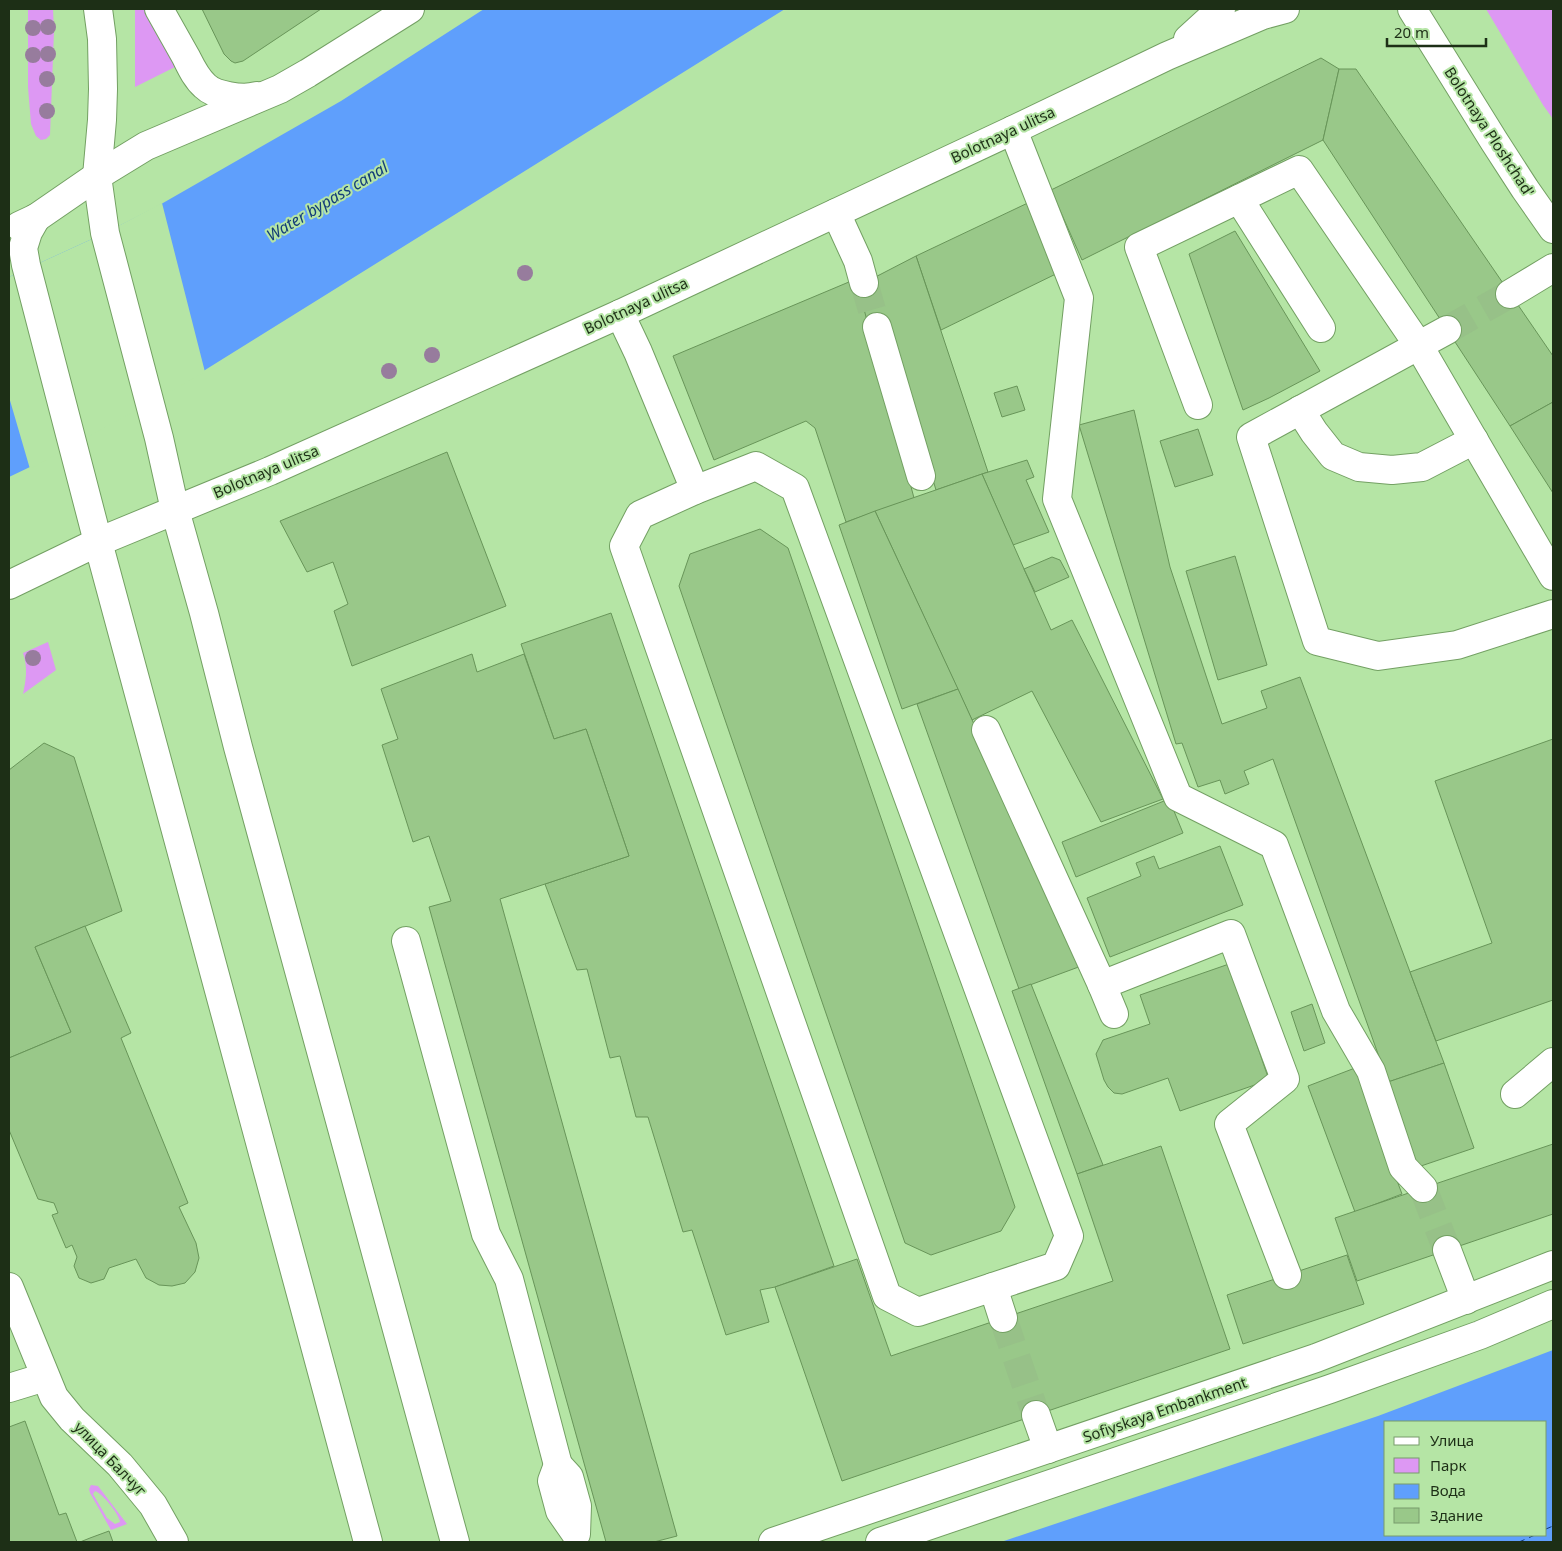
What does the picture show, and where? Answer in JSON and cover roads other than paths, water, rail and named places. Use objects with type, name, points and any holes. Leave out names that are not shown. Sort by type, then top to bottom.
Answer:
[{"type":"street","points":[[98,9],[102,39],[102,120],[96,176],[104,233],[238,748],[455,1542]]},
{"type":"street","points":[[159,9],[196,75],[206,87],[231,97],[253,97],[280,89]]},
{"type":"street","points":[[9,231],[36,218],[96,176],[153,143],[280,89],[410,9]]},
{"type":"street","name":"Bolotnaya ulitsa","points":[[1167,56],[1221,9]]},
{"type":"street","name":"Bolotnaya ulitsa","points":[[9,585],[98,542],[270,472],[620,314],[1167,56],[1285,9]]},
{"type":"street","name":"Bolotnaya Ploshchad'","points":[[1412,12],[1494,141],[1553,229]]},
{"type":"street","points":[[1013,130],[1079,298],[1057,499],[1178,797],[1274,845],[1336,1011],[1371,1071],[1403,1167],[1423,1188]]},
{"type":"street","points":[[1198,405],[1138,247],[1299,170],[1419,346],[1553,576]]},
{"type":"street","points":[[1239,199],[1321,328]]},
{"type":"street","points":[[836,213],[858,261],[864,283]]},
{"type":"street","points":[[36,218],[28,232],[23,248],[26,266],[98,542],[368,1542]]},
{"type":"street","points":[[1510,294],[1553,268]]},
{"type":"street","points":[[620,314],[638,352],[695,490]]},
{"type":"street","points":[[877,327],[921,476]]},
{"type":"street","points":[[1447,330],[1250,437],[1317,641],[1378,656],[1457,645],[1553,614]]},
{"type":"street","points":[[1300,410],[1333,456],[1360,467],[1392,470],[1422,468],[1474,440]]},
{"type":"street","points":[[756,466],[795,488],[1069,1236],[1056,1266],[918,1312],[887,1296],[624,546],[640,515],[695,490],[756,466]]},
{"type":"street","points":[[986,730],[1114,1014]]},
{"type":"street","points":[[1102,984],[1231,934],[1286,1079],[1229,1124],[1286,1276]]},
{"type":"street","points":[[406,941],[486,1234],[508,1279],[558,1465],[569,1477],[578,1506],[577,1538]]},
{"type":"street","points":[[1515,1094],[1553,1062]]},
{"type":"street","points":[[1447,1250],[1466,1300]]},
{"type":"street","name":"Sofiyskaya Embankment","points":[[773,1542],[1316,1358],[1553,1265]]},
{"type":"street","points":[[993,1286],[1003,1318]]},
{"type":"street","name":"улица Балчуг","points":[[9,1287],[54,1397],[72,1419],[120,1465],[153,1505],[174,1540]]},
{"type":"street","points":[[880,1542],[1330,1389],[1480,1335],[1553,1304]]},
{"type":"street","points":[[9,1388],[45,1377]]},
{"type":"street","points":[[1036,1415],[1048,1449]]},
{"type":"water","name":"Water bypass canal","points":[[484,9],[785,9],[205,370],[9,477],[9,277],[105,233],[156,207],[341,101]]},
{"type":"water","points":[[1553,1350],[1553,1542],[1001,1542],[1378,1416]]},
{"type":"tunnel","points":[[864,283],[877,327]]},
{"type":"tunnel","points":[[1447,330],[1510,294]]},
{"type":"tunnel","points":[[1423,1188],[1447,1250]]},
{"type":"tunnel","points":[[1003,1318],[1036,1415]]}]
